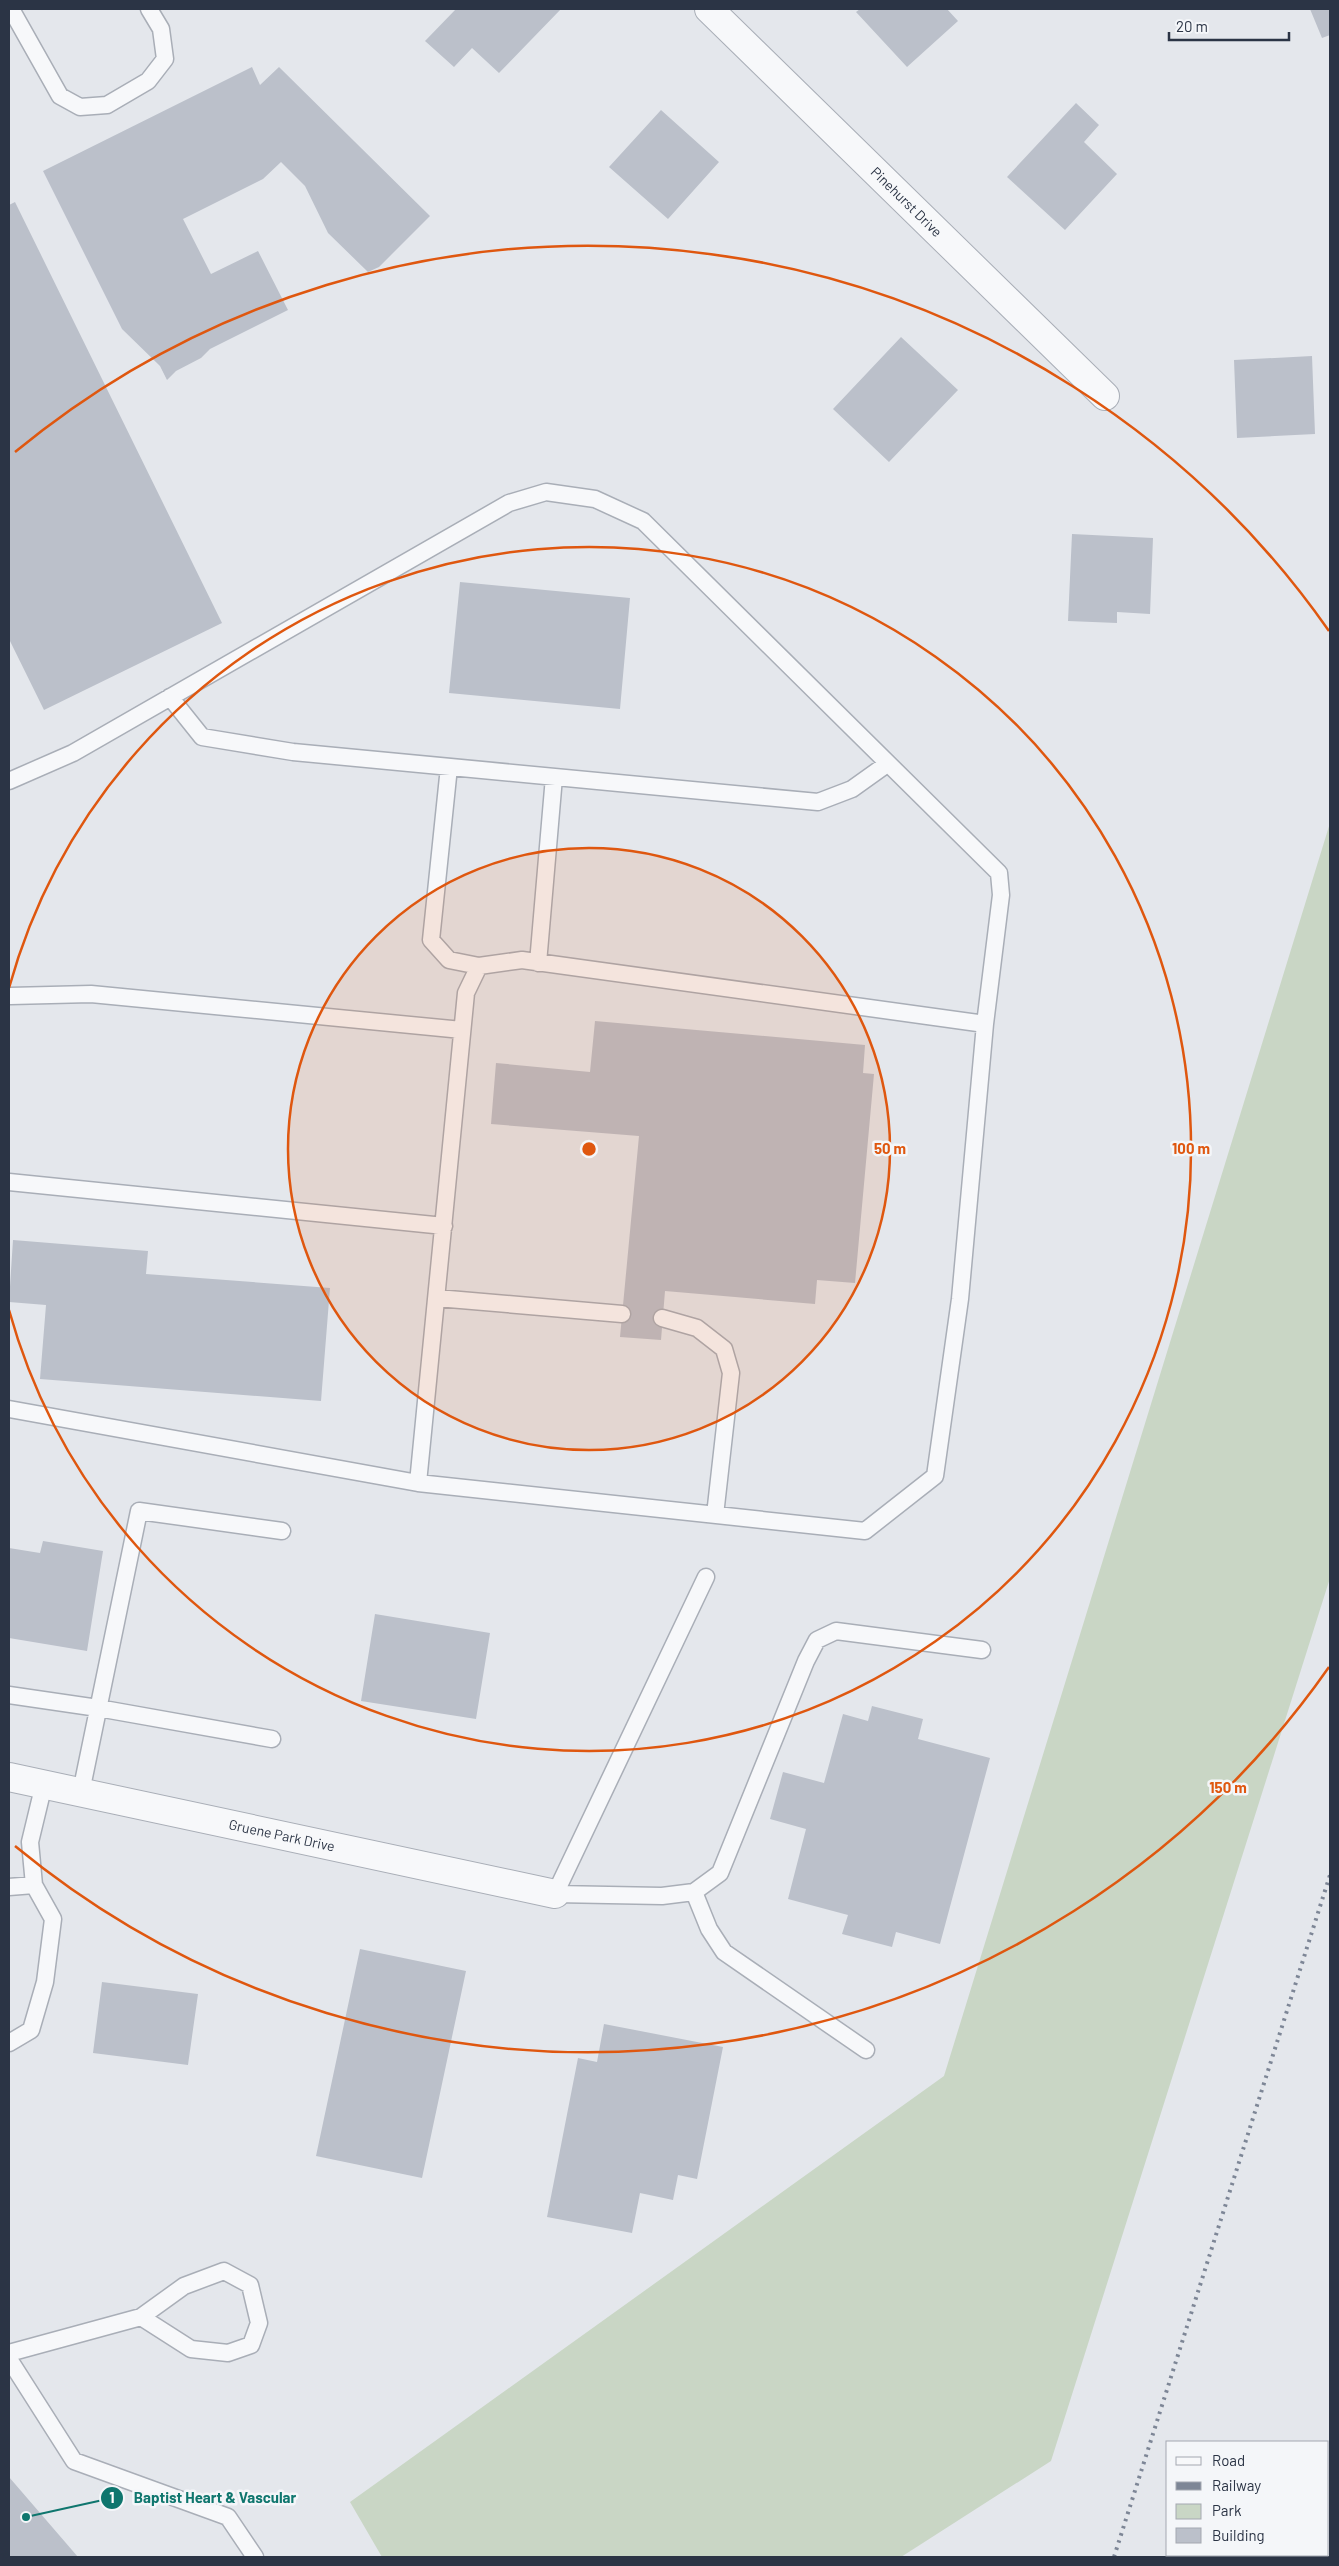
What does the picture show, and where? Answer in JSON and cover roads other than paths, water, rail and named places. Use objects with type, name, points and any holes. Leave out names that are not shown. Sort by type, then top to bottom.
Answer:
[{"type":"street","name":"Pinehurst Drive","points":[[709,9],[1105,396]]},
{"type":"street","name":"Gruene Park Drive","points":[[9,1777],[555,1894]]},
{"type":"lane","points":[[11,9],[60,96],[80,107],[107,105],[148,81],[165,59],[161,29],[149,9]]},
{"type":"lane","points":[[9,781],[73,753],[509,503],[546,492],[595,499],[643,521],[998,873],[1001,895],[984,1024],[960,1299],[935,1476],[865,1531],[418,1483],[9,1409]]},
{"type":"lane","points":[[170,697],[202,737],[293,752],[818,802],[852,789],[887,764]]},
{"type":"lane","points":[[449,767],[431,940],[449,960],[479,966],[522,960],[984,1024]]},
{"type":"lane","points":[[538,963],[554,777]]},
{"type":"lane","points":[[418,1483],[466,993],[479,966]]},
{"type":"lane","points":[[9,997],[91,994],[462,1030]]},
{"type":"lane","points":[[9,1182],[444,1226]]},
{"type":"lane","points":[[436,1298],[622,1314]]},
{"type":"lane","points":[[662,1318],[697,1328],[724,1349],[731,1373],[716,1515]]},
{"type":"lane","points":[[81,1792],[140,1511],[282,1531]]},
{"type":"lane","points":[[706,1577],[555,1894],[662,1896],[694,1892],[720,1873],[806,1662],[817,1640],[836,1631],[982,1650]]},
{"type":"lane","points":[[9,1695],[98,1708],[272,1739]]},
{"type":"lane","points":[[9,2043],[31,2030],[45,1982],[53,1919],[34,1885],[30,1842],[44,1784]]},
{"type":"lane","points":[[9,1888],[34,1885]]},
{"type":"lane","points":[[694,1892],[709,1929],[724,1952],[866,2050]]},
{"type":"lane","points":[[9,2353],[141,2317],[184,2286],[224,2271],[250,2285],[260,2323],[251,2345],[228,2353],[191,2349],[141,2317]]},
{"type":"lane","points":[[9,2359],[74,2461],[228,2517],[255,2557]]},
{"type":"railway","points":[[1114,2557],[1330,1875]]},
{"type":"place","name":"Baptist Heart & Vascular","points":[[26,2517]]}]
